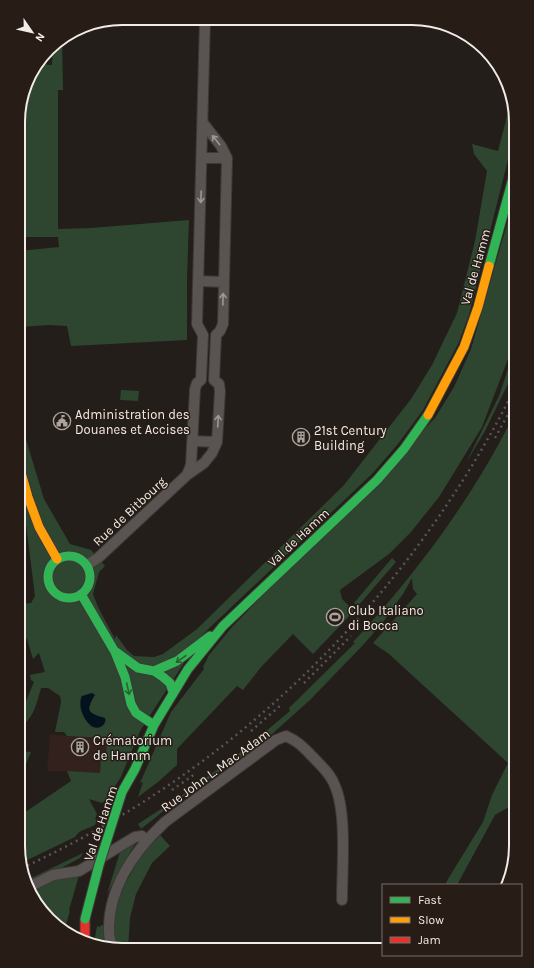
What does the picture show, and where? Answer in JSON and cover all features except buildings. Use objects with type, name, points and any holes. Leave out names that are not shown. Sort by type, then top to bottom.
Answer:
[{"type":"main road","name":"Val de Hamm","points":[[80,934],[99,865],[122,792],[136,769],[154,725],[188,669],[222,626],[378,480],[404,449],[429,414],[464,347],[478,307],[509,193]]},
{"type":"main road","points":[[25,486],[36,520],[57,559]]},
{"type":"main road","points":[[65,556],[73,556],[81,559],[87,565],[90,573],[90,581],[87,588],[81,594],[69,598],[56,593],[52,588],[49,580],[49,572],[57,559],[65,556]]},
{"type":"main road","points":[[81,594],[115,652],[125,676],[131,704],[136,713],[154,725]]},
{"type":"main road","points":[[154,671],[167,667],[180,660],[222,626]]},
{"type":"main road","points":[[115,652],[138,668],[154,671],[170,683],[173,692]]},
{"type":"main road","name":"Val de Hamm","points":[[85,919],[85,936]]},
{"type":"street","points":[[201,380],[203,335],[197,324],[205,25]]},
{"type":"street","points":[[202,158],[227,158],[221,146],[203,123]]},
{"type":"street","name":"Rue de Bitbourg","points":[[87,565],[98,558],[187,475],[204,463],[212,453],[217,442],[220,391],[219,384],[214,380],[216,335],[220,331],[223,324],[227,158]]},
{"type":"street","points":[[198,281],[224,282]]},
{"type":"street","points":[[203,335],[216,335]]},
{"type":"street","points":[[202,357],[215,357]]},
{"type":"street","points":[[187,475],[191,465],[195,389],[197,383],[201,380],[214,380]]},
{"type":"street","points":[[193,441],[217,442]]},
{"type":"street","name":"Rue John L. Mac Adam","points":[[111,942],[109,931],[111,910],[117,889],[137,852],[151,835],[165,822],[276,740],[286,736],[298,741],[328,772],[335,784],[339,797],[342,830],[342,900]]},
{"type":"street","points":[[33,885],[53,876],[79,871],[135,836],[142,836]]},
{"type":"shaded area","points":[[50,734],[107,738],[106,757],[101,757],[100,773],[47,771]]},
{"type":"green space","points":[[62,46],[63,90],[58,90],[58,229],[91,228],[189,220],[187,340],[71,346],[67,326],[49,325],[25,327],[25,250],[59,247],[58,237],[25,237],[26,109],[30,91],[41,68],[44,64],[52,65],[53,54]]},
{"type":"green space","points":[[508,111],[509,156],[469,315],[458,344],[423,410],[398,444],[372,474],[202,635],[140,731],[121,777],[105,801],[102,803],[89,799],[97,814],[95,825],[77,834],[75,837],[26,860],[25,812],[71,781],[67,771],[100,773],[101,757],[106,757],[107,738],[67,736],[64,732],[55,732],[61,702],[60,696],[48,688],[41,688],[33,713],[25,723],[25,704],[34,682],[31,680],[30,675],[45,672],[39,653],[33,659],[27,639],[25,638],[25,603],[31,603],[35,596],[25,521],[25,436],[44,499],[70,544],[91,550],[105,566],[99,572],[93,594],[98,607],[115,639],[116,635],[127,650],[134,656],[154,657],[163,654],[197,629],[344,485],[411,399],[432,365],[457,313],[475,241],[487,171],[474,154],[472,144],[498,151]]},
{"type":"green space","points":[[509,217],[509,356],[482,427],[439,497],[411,532],[389,554],[340,590],[342,599],[354,611],[313,654],[293,634],[262,666],[243,690],[237,686],[177,749],[177,765],[138,797],[143,782],[140,783],[171,712],[204,669],[203,667],[209,655],[232,627],[435,418],[454,387],[471,349]]},
{"type":"green space","points":[[509,366],[509,381],[485,431],[466,463],[499,396]]},
{"type":"green space","points":[[121,390],[139,391],[138,401],[120,400]]},
{"type":"green space","points":[[509,425],[509,807],[495,815],[458,884],[446,884],[483,822],[492,795],[508,763],[389,654],[373,643],[417,594],[413,589],[412,578],[403,594],[383,622],[310,700],[252,750],[175,802],[141,829],[138,824],[184,794],[246,748],[290,711],[289,708],[355,643],[353,642],[400,589],[443,532],[482,473]]},
{"type":"green space","points":[[392,558],[396,562],[358,606],[354,603]]},
{"type":"green space","points":[[25,752],[31,752],[25,767]]},
{"type":"green space","points":[[160,835],[170,846],[152,863],[136,894],[130,918],[128,943],[115,942],[112,933],[115,908],[125,884],[140,857]]},
{"type":"green space","points":[[137,842],[130,852],[107,894],[121,849]]},
{"type":"green space","points":[[83,853],[80,858],[32,884],[30,878]]},
{"type":"green space","points":[[80,872],[66,925],[53,915],[35,888],[60,876]]},
{"type":"green space","points":[[101,925],[105,926],[106,941],[95,939],[97,926],[100,927]]},
{"type":"water","points":[[92,693],[95,695],[89,708],[90,711],[95,715],[105,718],[104,724],[98,728],[90,725],[84,717],[80,704],[82,696]]},
{"type":"railway","points":[[27,865],[100,828],[175,781],[245,728],[310,669],[370,605],[425,537],[473,463],[509,399]]},
{"type":"railway","points":[[495,438],[509,413]]},
{"type":"railway","points":[[304,683],[351,636]]},
{"type":"railway","points":[[251,731],[281,705]]},
{"type":"railway","points":[[172,790],[195,774]]},
{"type":"traffic: fast","points":[[489,266],[509,193]]},
{"type":"traffic: fast","points":[[122,792],[135,769],[154,725],[188,669],[223,626],[377,480],[404,449],[428,415]]},
{"type":"traffic: fast","points":[[65,556],[73,556],[84,562],[90,573],[90,577],[90,581],[84,592],[73,598],[65,598],[54,592],[48,581],[48,573],[54,562],[65,556]]},
{"type":"traffic: fast","points":[[81,594],[115,652],[125,677],[131,704],[136,713],[154,725]]},
{"type":"traffic: fast","points":[[154,671],[177,661],[210,636]]},
{"type":"traffic: fast","points":[[116,652],[138,668],[154,671],[163,677],[170,683],[173,692]]},
{"type":"traffic: fast","points":[[85,919],[99,865],[122,792]]},
{"type":"traffic: slow","points":[[428,415],[464,347],[478,307],[489,266]]},
{"type":"traffic: slow","points":[[25,486],[39,527],[57,559]]},
{"type":"traffic: jam","points":[[85,919],[85,936]]},
{"type":"place","name":"Administration des Douanes et Accises","points":[[62,421]]},
{"type":"place","name":"21st Century Building","points":[[301,437]]},
{"type":"place","name":"Club Italiano di Bocca","points":[[335,617]]},
{"type":"place","name":"Crématorium de Hamm","points":[[80,747]]}]
